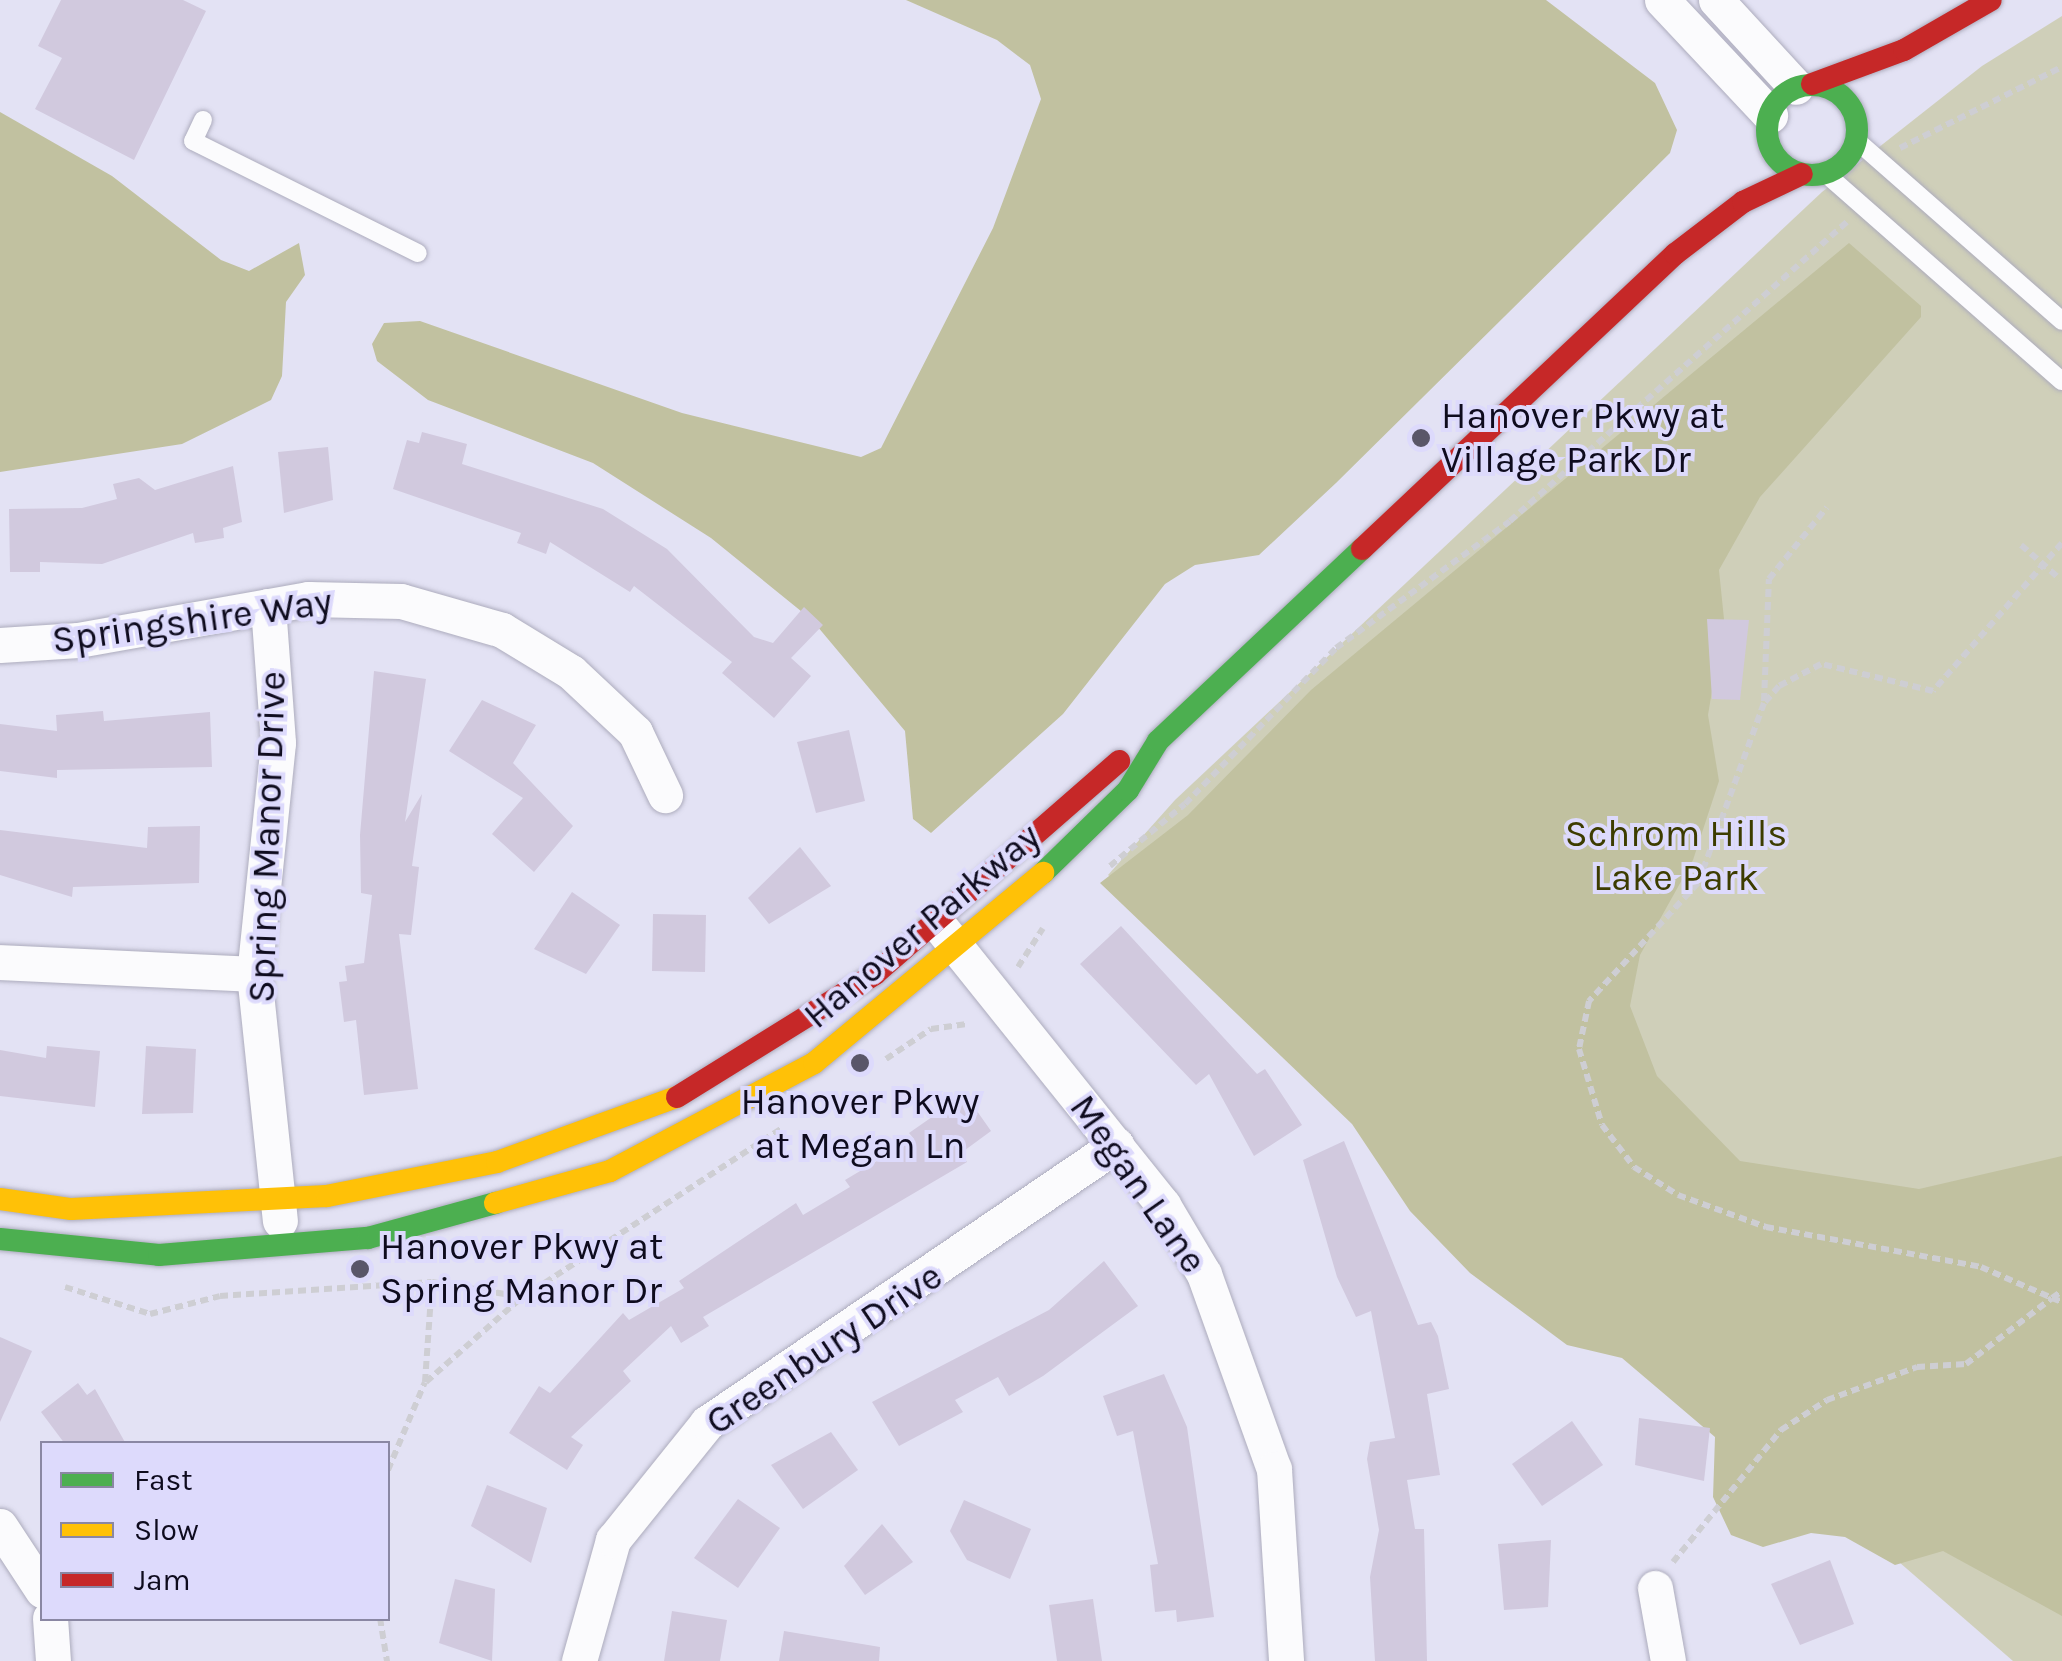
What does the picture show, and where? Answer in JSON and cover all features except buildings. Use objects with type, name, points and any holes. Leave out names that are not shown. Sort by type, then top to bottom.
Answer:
[{"type":"street","points":[[1662,0],[1768,119],[1774,156],[1813,174],[1856,134],[1875,106]]},
{"type":"street","points":[[1716,0],[1804,86],[1844,97],[1856,134]]},
{"type":"street","points":[[1746,147],[1768,119],[1804,86],[1952,23],[1991,0]]},
{"type":"street","points":[[1891,85],[1952,23]]},
{"type":"street","name":"Hanover Parkway","points":[[0,1239],[159,1255],[282,1248],[487,1212],[610,1171],[814,1063],[960,950],[1128,790],[1158,742],[1675,254],[1743,202],[1813,174]]},
{"type":"street","name":"Hanover Parkway","points":[[1675,254],[1730,176]]},
{"type":"street","name":"Springshire Way","points":[[0,645],[268,606],[402,601],[502,630],[572,672],[625,721],[665,794]]},
{"type":"street","name":"Spring Manor Drive","points":[[268,606],[278,743],[254,974],[282,1248]]},
{"type":"street","name":"Hanover Parkway","points":[[0,1199],[71,1209],[279,1202],[448,1174],[634,1116],[804,1025],[936,922],[1108,767],[1158,742]]},
{"type":"street","name":"Megan Lane","points":[[936,922],[1116,1145],[1204,1274],[1252,1390],[1274,1469],[1286,1661]]},
{"type":"street","points":[[0,962],[254,974]]},
{"type":"street","name":"Greenbury Drive","points":[[579,1661],[613,1540],[707,1423],[1116,1145]]},
{"type":"street","points":[[0,1526],[40,1587]]},
{"type":"street","points":[[1655,1588],[1668,1661]]},
{"type":"street","points":[[50,1621],[53,1661]]},
{"type":"lane","points":[[203,120],[193,141],[418,253]]},
{"type":"lane","points":[[1856,134],[2062,321]]},
{"type":"lane","points":[[1813,174],[2062,381]]},
{"type":"path","points":[[1899,149],[2062,67]]},
{"type":"path","points":[[1096,877],[1186,804],[1336,648],[1510,521],[1851,218]]},
{"type":"path","points":[[1827,507],[1770,579],[1764,703],[1698,883],[1609,973],[1579,1026],[1602,1125],[1650,1181],[1720,1213],[1981,1267],[2062,1302]]},
{"type":"path","points":[[1764,703],[1821,664],[1933,691],[2062,543]]},
{"type":"path","points":[[2021,545],[2060,578]]},
{"type":"path","points":[[1018,967],[1054,914]]},
{"type":"path","points":[[390,1465],[425,1382],[432,1282]]},
{"type":"path","points":[[1655,1588],[1727,1486],[1782,1430],[1827,1400],[1917,1367],[1980,1357],[2062,1290]]},
{"type":"path","points":[[425,1382],[523,1296]]},
{"type":"path","points":[[380,1621],[387,1661]]},
{"type":"green space","points":[[906,0],[1546,0],[1655,83],[1677,130],[1670,153],[1336,483],[1259,555],[1195,565],[1165,584],[1063,714],[931,833],[913,819],[905,731],[812,620],[711,538],[593,463],[428,400],[377,361],[372,344],[384,323],[420,321],[682,413],[861,457],[881,448],[993,228],[1041,99],[1030,65],[997,40]]},
{"type":"green space","name":"Schrom Hills Lake Park","points":[[2062,16],[2062,1661],[2013,1661],[1108,875],[1175,800],[1822,192],[1982,66]]},
{"type":"green space","points":[[0,112],[112,176],[221,260],[249,271],[299,243],[305,275],[286,302],[282,376],[271,400],[182,444],[0,472]]},
{"type":"green space","points":[[1849,243],[1921,306],[1921,317],[1760,497],[1719,570],[1724,619],[1708,715],[1719,781],[1693,860],[1640,955],[1630,1006],[1657,1076],[1740,1161],[1919,1189],[2062,1156],[2062,1616],[1943,1551],[1895,1565],[1845,1537],[1811,1533],[1763,1547],[1731,1535],[1713,1497],[1715,1437],[1622,1358],[1567,1345],[1470,1273],[1410,1211],[1352,1124],[1100,883],[1188,815],[1311,690]]},
{"type":"traffic: fast","points":[[1812,85],[1829,88],[1844,98],[1854,113],[1857,130],[1854,147],[1844,162],[1829,172],[1812,175],[1795,172],[1780,162],[1770,147],[1767,130],[1770,113],[1780,98],[1795,88],[1812,85]]},
{"type":"traffic: fast","points":[[1043,873],[1128,790],[1158,741],[1362,549]]},
{"type":"traffic: fast","points":[[0,1239],[159,1255],[368,1238],[495,1203]]},
{"type":"traffic: slow","points":[[495,1203],[610,1171],[814,1063],[1043,873]]},
{"type":"traffic: slow","points":[[0,1199],[71,1209],[327,1196],[497,1162],[677,1097]]},
{"type":"traffic: jam","points":[[1812,84],[1904,50],[1991,0]]},
{"type":"traffic: jam","points":[[1362,549],[1675,254],[1743,202],[1802,174]]},
{"type":"traffic: jam","points":[[677,1097],[875,974],[1119,761]]},
{"type":"place","name":"Hanover Pkwy at Village Park Dr","points":[[1421,438]]},
{"type":"place","name":"Hanover Pkwy at Megan Ln","points":[[860,1063]]},
{"type":"place","name":"Hanover Pkwy at Spring Manor Dr","points":[[360,1269]]}]
